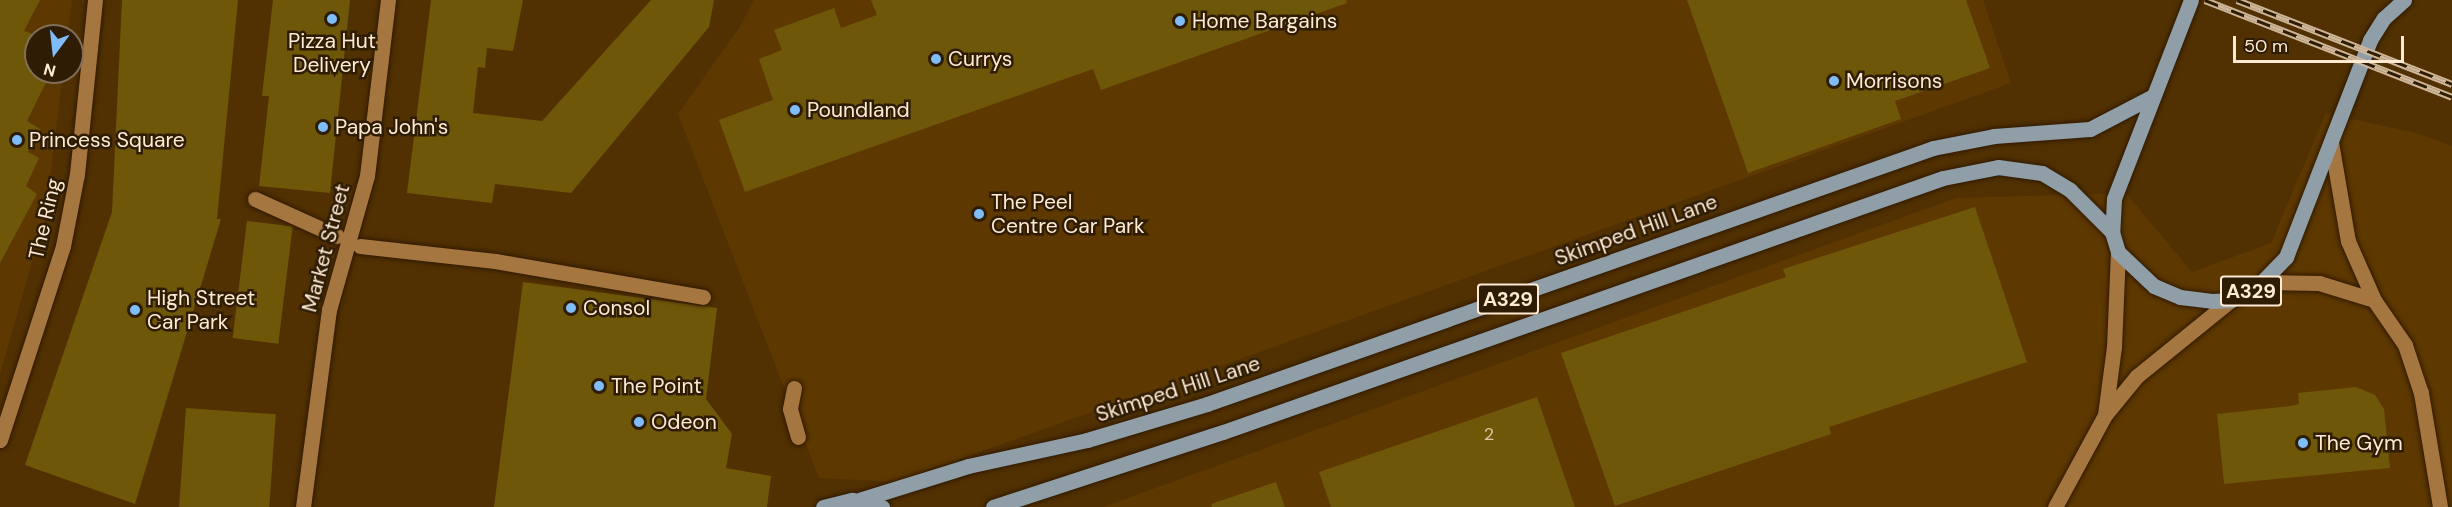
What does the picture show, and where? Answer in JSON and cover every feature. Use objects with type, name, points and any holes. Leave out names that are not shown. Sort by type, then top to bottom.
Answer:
[{"type":"main road","name":"A329","points":[[2191,0],[2114,199],[2112,232],[2118,252],[2142,277],[2166,293],[2198,300],[2231,300],[2263,282],[2286,257],[2370,40],[2384,18],[2404,0]]},
{"type":"main road","name":"Skimped Hill Lane","points":[[823,507],[859,501],[968,466],[1087,440],[1207,404],[1933,148],[1994,136],[2091,129],[2153,96]]},
{"type":"main road","name":"A329","points":[[993,507],[1223,432],[1943,178],[1998,167],[2042,173],[2070,190],[2112,232]]},
{"type":"main road","points":[[859,501],[882,507]]},
{"type":"street","name":"The Ring","points":[[0,440],[63,246],[77,174],[95,0]]},
{"type":"street","name":"Market Street","points":[[303,507],[329,310],[367,176],[388,0]]},
{"type":"street","points":[[2331,142],[2343,221],[2374,300],[2405,345],[2421,393],[2440,507]]},
{"type":"street","points":[[255,199],[337,236]]},
{"type":"street","points":[[360,246],[495,261],[704,297]]},
{"type":"street","points":[[2105,416],[2114,347],[2118,252]]},
{"type":"street","points":[[2263,282],[2319,283],[2374,300]]},
{"type":"street","points":[[2055,507],[2105,416],[2137,376],[2231,300]]},
{"type":"street","points":[[794,387],[790,409],[798,437]]},
{"type":"shaded area","points":[[0,0],[72,0],[69,24],[24,24],[24,84],[62,84],[46,213],[0,374]]},
{"type":"shaded area","points":[[754,0],[1983,0],[2011,83],[896,482],[819,478],[678,114],[739,28]]},
{"type":"shaded area","points":[[2326,113],[2420,134],[2452,146],[2452,507],[1103,507],[1956,198],[2126,193],[2192,272],[2271,243]]},
{"type":"building","name":"Princess Square","points":[[0,0],[40,0],[28,24],[24,24],[24,84],[45,84],[27,121],[40,129],[28,152],[39,158],[26,186],[37,194],[0,263]]},
{"type":"building","name":"High Street Car Park","points":[[122,0],[238,0],[217,219],[221,219],[135,504],[25,465],[112,212]]},
{"type":"building","points":[[273,0],[350,0],[330,193],[259,186],[269,96],[262,96]]},
{"type":"building","points":[[431,0],[523,0],[513,51],[487,48],[485,68],[478,67],[473,113],[542,121],[651,0],[714,0],[709,27],[571,193],[495,184],[492,203],[407,193]]},
{"type":"building","points":[[871,0],[1346,0],[1347,3],[1101,90],[1093,69],[745,192],[719,120],[773,100],[759,59],[782,50],[774,30],[834,8],[841,28],[877,15]]},
{"type":"building","name":"Morrisons","points":[[1687,0],[1966,0],[1990,68],[1895,101],[1901,119],[1748,173]]},
{"type":"building","points":[[1975,207],[2027,362],[1829,427],[1831,434],[1615,506],[1561,353],[1786,277],[1783,269]]},
{"type":"building","points":[[247,221],[293,227],[278,344],[233,338]]},
{"type":"building","name":"The Point","points":[[523,282],[717,308],[706,399],[732,434],[726,468],[771,476],[767,507],[494,507]]},
{"type":"building","name":"The Gym","points":[[2356,387],[2375,395],[2384,409],[2390,468],[2224,484],[2217,414],[2291,406],[2299,404],[2298,393]]},
{"type":"building","points":[[1537,397],[1575,507],[1331,507],[1319,472]]},
{"type":"building","points":[[186,408],[276,414],[269,507],[179,507]]},
{"type":"building","points":[[1276,482],[1285,507],[1212,507],[1211,504]]},
{"type":"railway","points":[[2205,0],[2452,97]]},
{"type":"railway","points":[[2237,0],[2452,84]]},
{"type":"place","name":"Pizza Hut Delivery","points":[[332,19]]},
{"type":"place","name":"Home Bargains","points":[[1180,21]]},
{"type":"place","name":"Currys","points":[[936,59]]},
{"type":"place","name":"Morrisons","points":[[1834,81]]},
{"type":"place","name":"Poundland","points":[[795,110]]},
{"type":"place","name":"Papa John's","points":[[323,127]]},
{"type":"place","name":"Princess Square","points":[[17,140]]},
{"type":"place","name":"The Peel Centre Car Park","points":[[979,214]]},
{"type":"place","name":"Consol","points":[[571,308]]},
{"type":"place","name":"High Street Car Park","points":[[135,310]]},
{"type":"place","name":"The Point","points":[[599,386]]},
{"type":"place","name":"Odeon","points":[[639,422]]},
{"type":"place","name":"The Gym","points":[[2303,443]]}]
